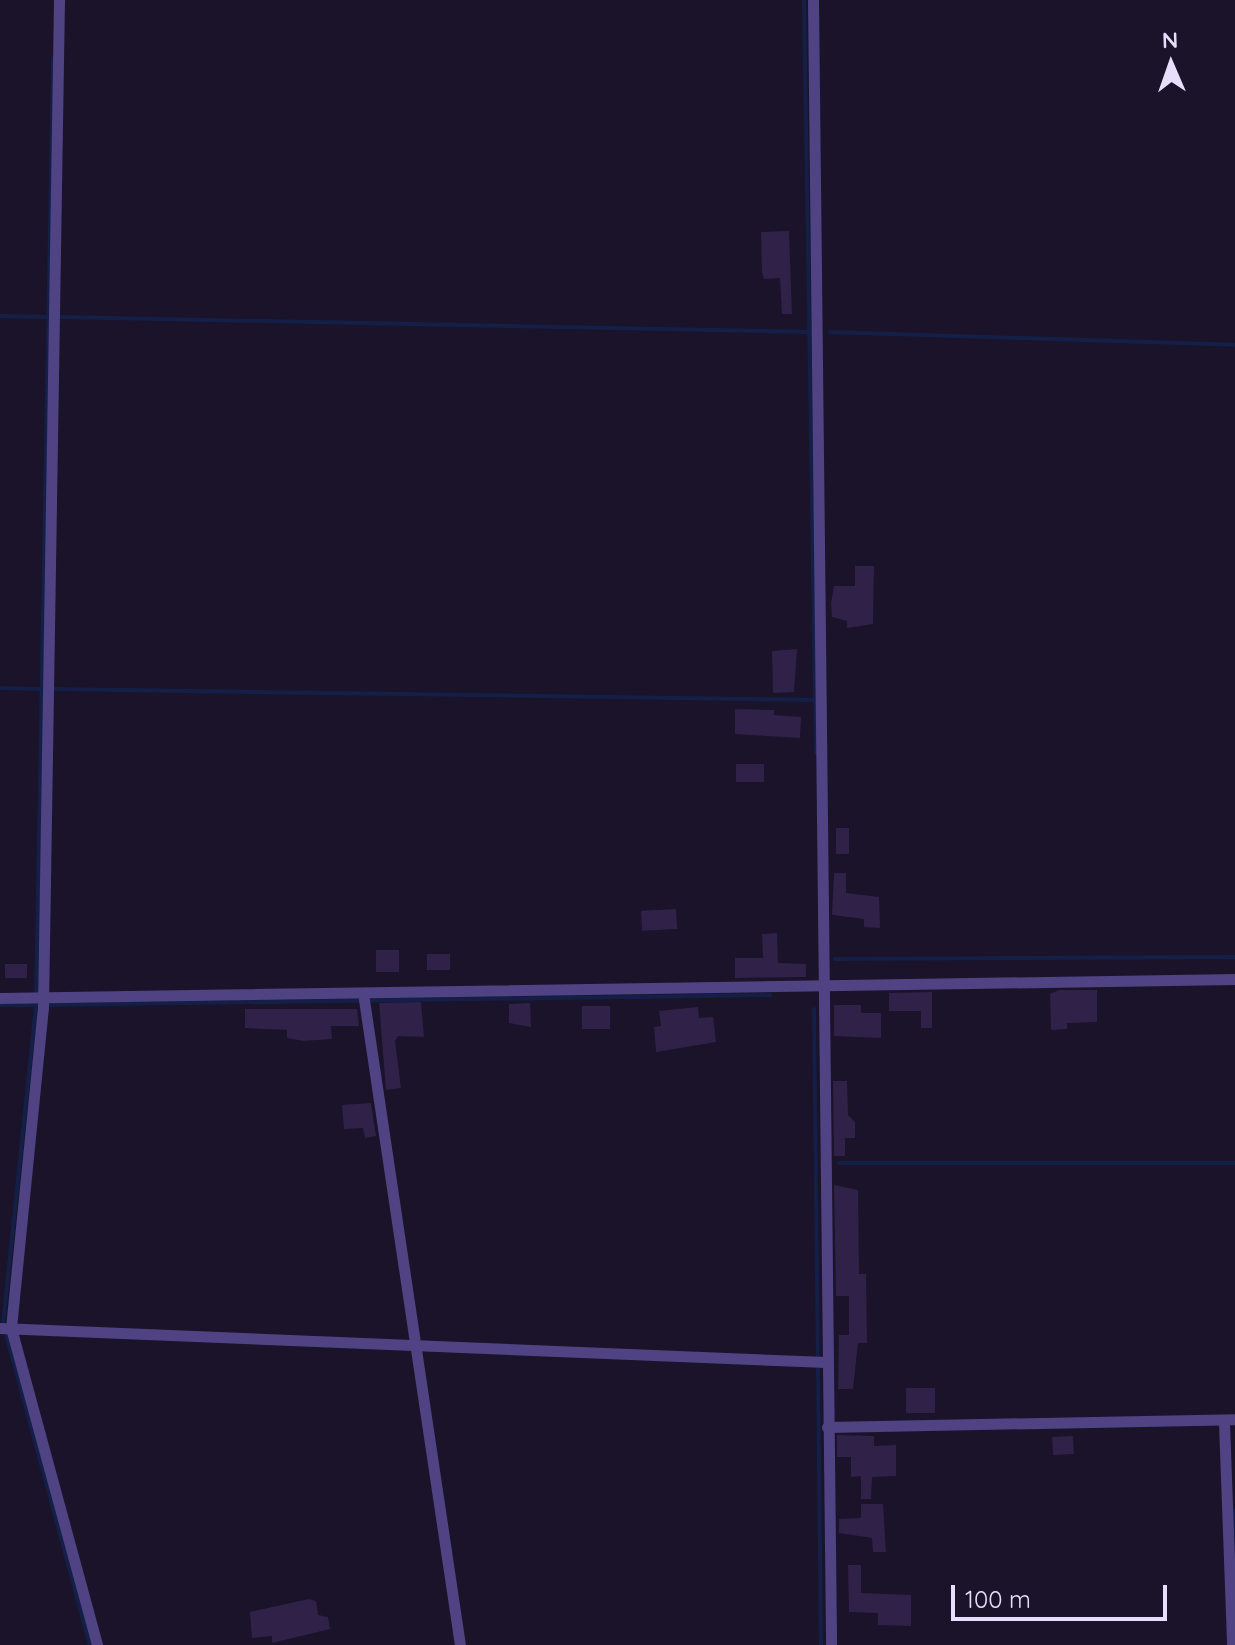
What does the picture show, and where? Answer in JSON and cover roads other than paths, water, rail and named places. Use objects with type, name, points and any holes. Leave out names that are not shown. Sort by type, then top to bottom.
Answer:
[{"type":"street","points":[[59,0],[40,1000],[5,1328],[97,1645]]},
{"type":"street","points":[[813,0],[826,987],[821,1362],[827,1427],[831,1645]]},
{"type":"street","points":[[0,998],[363,998],[1235,979]]},
{"type":"street","points":[[363,998],[460,1645]]},
{"type":"street","points":[[5,1328],[821,1362]]},
{"type":"street","points":[[827,1427],[1230,1421],[1232,1645]]},
{"type":"waterway","points":[[804,0],[816,753]]},
{"type":"waterway","points":[[53,58],[36,1005],[3,1323],[90,1645]]},
{"type":"waterway","points":[[0,316],[50,317]]},
{"type":"waterway","points":[[61,317],[810,332]]},
{"type":"waterway","points":[[830,332],[1235,345]]},
{"type":"waterway","points":[[0,688],[42,689]]},
{"type":"waterway","points":[[54,689],[815,700]]},
{"type":"waterway","points":[[835,959],[1235,957]]},
{"type":"waterway","points":[[46,1005],[770,995]]},
{"type":"waterway","points":[[0,1005],[38,1005]]},
{"type":"waterway","points":[[814,1009],[821,1645]]},
{"type":"waterway","points":[[839,1163],[1235,1163]]},
{"type":"waterway","points":[[1233,1510],[1235,1561]]}]
